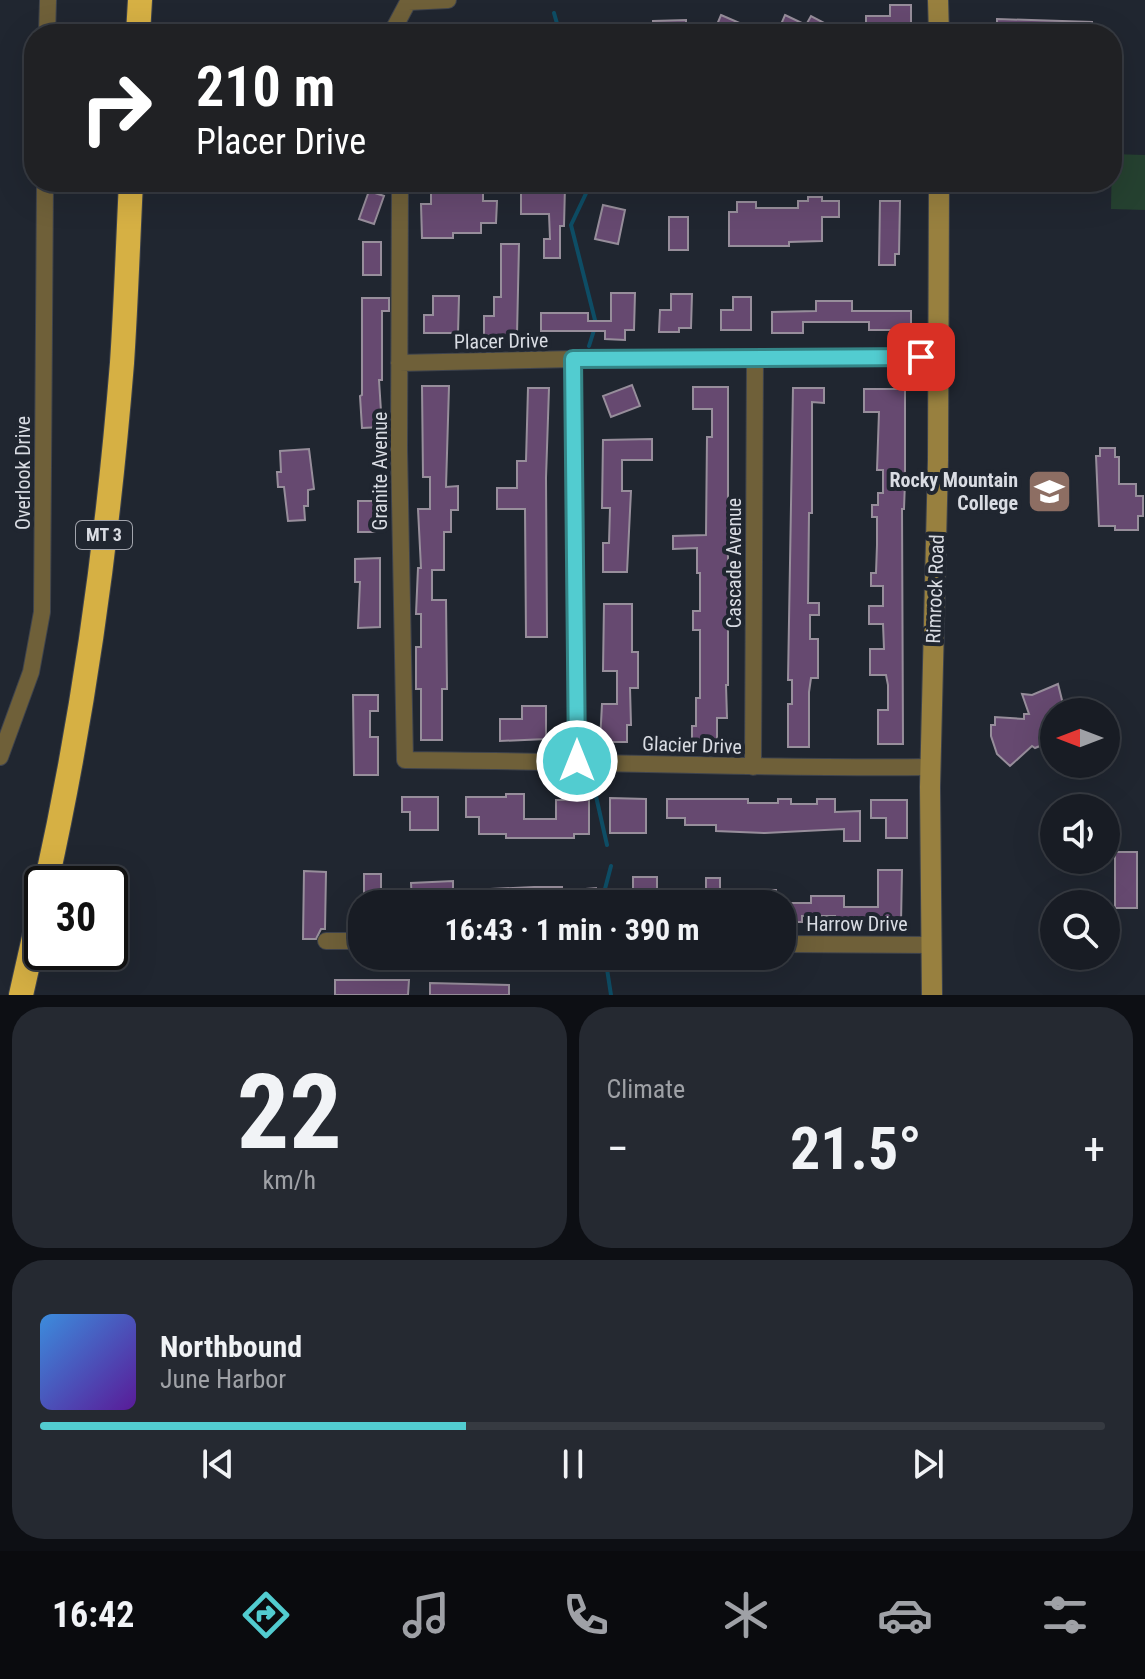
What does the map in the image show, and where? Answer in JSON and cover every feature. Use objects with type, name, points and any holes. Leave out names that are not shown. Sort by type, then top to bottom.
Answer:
[{"type":"highway","points":[[139,24],[140,0]]},
{"type":"highway","name":"MT 3","points":[[50,866],[65,799],[103,546],[122,363],[131,192]]},
{"type":"highway","points":[[21,995],[27,970]]},
{"type":"main road","points":[[938,0],[939,24]]},
{"type":"main road","name":"Rimrock Road","points":[[932,995],[930,767],[939,357],[939,192]]},
{"type":"street","points":[[47,24],[48,0]]},
{"type":"street","points":[[396,24],[408,2],[448,0]]},
{"type":"street","name":"Overlook Drive","points":[[0,757],[31,672],[42,612],[45,192]]},
{"type":"street","name":"Granite Avenue","points":[[400,192],[399,363],[405,760]]},
{"type":"street","name":"Placer Drive","points":[[399,363],[939,357]]},
{"type":"street","name":"Cascade Avenue","points":[[753,767],[755,358]]},
{"type":"street","points":[[573,359],[577,761]]},
{"type":"street","name":"Glacier Drive","points":[[405,760],[930,767]]},
{"type":"street","points":[[326,941],[348,941]]},
{"type":"street","name":"Harrow Drive","points":[[796,944],[932,945]]},
{"type":"green space","points":[[1122,154],[1145,155],[1145,210],[1111,209],[1111,192],[1122,192]]},
{"type":"building","points":[[890,5],[911,5],[911,24],[866,24],[866,16],[890,16]]},
{"type":"building","points":[[721,15],[742,24],[717,24]]},
{"type":"building","points":[[785,15],[804,24],[781,24]]},
{"type":"building","points":[[811,16],[826,24],[807,24]]},
{"type":"building","points":[[997,19],[1092,22],[1092,24],[997,24]]},
{"type":"building","points":[[686,20],[686,24],[653,24],[653,21]]},
{"type":"building","points":[[369,192],[384,196],[374,224],[359,219]]},
{"type":"building","points":[[431,192],[483,193],[483,201],[497,201],[496,223],[481,223],[481,233],[453,233],[453,238],[422,238],[421,204],[431,204]]},
{"type":"building","points":[[521,192],[565,192],[560,258],[544,258],[544,239],[550,239],[549,214],[521,214]]},
{"type":"building","points":[[808,197],[839,201],[839,217],[822,217],[822,241],[789,242],[789,246],[729,246],[729,212],[737,212],[737,202],[756,202],[756,208],[798,208],[798,201],[808,201]]},
{"type":"building","points":[[880,201],[900,201],[899,254],[895,254],[895,265],[879,265]]},
{"type":"building","points":[[603,205],[625,210],[618,244],[595,239]]},
{"type":"building","points":[[669,217],[688,217],[688,250],[669,250]]},
{"type":"building","points":[[363,242],[381,242],[381,275],[363,275]]},
{"type":"building","points":[[501,244],[519,244],[517,335],[484,336],[484,316],[494,316],[494,297],[501,297]]},
{"type":"building","points":[[611,293],[635,293],[634,330],[625,330],[625,340],[605,339],[605,331],[541,331],[541,313],[588,313],[588,321],[611,321]]},
{"type":"building","points":[[671,294],[692,294],[691,328],[679,328],[679,332],[659,332],[660,310],[671,310]]},
{"type":"building","points":[[433,296],[459,296],[458,333],[424,333],[424,315],[433,315]]},
{"type":"building","points":[[733,297],[751,297],[751,330],[721,330],[721,310],[733,310]]},
{"type":"building","points":[[362,298],[389,298],[389,311],[382,311],[382,380],[379,380],[382,427],[362,428]]},
{"type":"building","points":[[816,301],[852,301],[852,311],[911,311],[911,330],[869,330],[869,322],[803,322],[803,333],[772,333],[772,312],[816,311]]},
{"type":"building","points":[[632,385],[640,406],[611,417],[603,396]]},
{"type":"building","points":[[422,386],[449,386],[446,487],[458,486],[458,510],[451,510],[451,532],[444,532],[444,570],[432,570],[432,600],[446,600],[447,689],[442,689],[442,740],[421,740],[421,689],[416,689],[416,647],[421,647],[421,614],[416,614],[418,568],[421,568],[418,509],[430,509],[430,477],[423,477]]},
{"type":"building","points":[[693,387],[728,387],[727,718],[717,718],[717,743],[692,743],[692,726],[696,726],[696,698],[700,698],[700,630],[693,630],[693,611],[700,611],[700,573],[697,573],[697,548],[673,549],[673,536],[706,535],[707,437],[712,437],[712,409],[693,409]]},
{"type":"building","points":[[528,388],[549,388],[547,637],[526,637],[525,509],[497,509],[497,488],[517,488],[517,461],[526,461]]},
{"type":"building","points":[[793,388],[824,388],[824,403],[812,402],[808,603],[819,603],[819,615],[810,615],[810,639],[818,639],[818,678],[811,678],[809,692],[809,747],[788,747],[788,704],[792,704],[792,680],[788,680]]},
{"type":"building","points":[[864,389],[905,389],[903,744],[878,744],[878,710],[888,710],[888,685],[886,675],[870,675],[870,649],[884,649],[883,624],[869,624],[869,606],[883,606],[883,586],[871,586],[871,573],[876,573],[877,545],[877,517],[872,517],[872,505],[878,505],[878,493],[883,493],[883,470],[877,470],[879,412],[864,412]]},
{"type":"building","points":[[652,439],[652,460],[622,460],[622,491],[631,491],[627,572],[603,572],[603,543],[609,543],[610,508],[602,508],[603,440]]},
{"type":"building","points":[[1100,448],[1115,448],[1115,457],[1119,457],[1119,484],[1136,484],[1136,496],[1143,496],[1143,516],[1138,516],[1138,530],[1099,526],[1096,456],[1100,456]]},
{"type":"building","points":[[309,449],[314,489],[308,490],[305,520],[288,521],[284,487],[278,487],[280,451]]},
{"type":"building","points":[[358,501],[378,501],[378,532],[358,532]]},
{"type":"building","points":[[380,558],[380,627],[358,628],[360,582],[355,582],[355,559]]},
{"type":"building","points":[[604,604],[632,604],[632,652],[638,652],[638,688],[630,688],[631,725],[627,725],[627,742],[600,742],[602,704],[617,704],[617,671],[603,671]]},
{"type":"building","points":[[1058,684],[1062,698],[1040,698],[1040,746],[1032,746],[1010,766],[997,754],[991,725],[995,725],[995,717],[1024,719],[1024,714],[1029,714],[1022,694],[1032,695]]},
{"type":"building","points":[[353,695],[378,695],[378,711],[370,711],[370,737],[378,737],[378,775],[354,775]]},
{"type":"building","points":[[522,706],[546,706],[546,739],[500,741],[500,719],[522,719]]},
{"type":"building","points":[[506,794],[524,794],[524,819],[556,819],[556,800],[589,800],[589,834],[574,834],[574,838],[506,838],[506,834],[479,834],[479,817],[466,817],[466,797],[506,797]]},
{"type":"building","points":[[402,797],[438,797],[438,830],[410,830],[410,812],[402,812]]},
{"type":"building","points":[[610,798],[646,799],[646,833],[610,833]]},
{"type":"building","points":[[667,799],[748,799],[748,803],[778,803],[778,799],[791,799],[791,804],[817,804],[817,799],[835,799],[835,812],[860,811],[860,841],[844,841],[844,829],[765,833],[716,831],[716,825],[685,825],[685,818],[667,818]]},
{"type":"building","points":[[871,800],[907,800],[907,838],[886,838],[886,818],[871,818]]},
{"type":"building","points":[[1120,852],[1137,852],[1137,908],[1120,908],[1120,890],[1115,890],[1115,874],[1120,874]]},
{"type":"building","points":[[878,870],[902,870],[901,923],[835,923],[835,916],[802,916],[802,922],[796,922],[796,903],[811,903],[811,896],[844,896],[844,907],[878,907]]},
{"type":"building","points":[[304,871],[326,872],[325,929],[321,929],[316,939],[303,939]]},
{"type":"building","points":[[364,874],[381,874],[381,890],[364,890]]},
{"type":"building","points":[[633,877],[657,877],[657,890],[633,890]]},
{"type":"building","points":[[706,878],[720,878],[720,889],[776,890],[706,890]]},
{"type":"building","points":[[453,881],[453,890],[411,890],[411,883]]},
{"type":"building","points":[[534,887],[562,887],[562,890],[491,889]]},
{"type":"building","points":[[335,980],[409,980],[408,995],[335,995]]},
{"type":"building","points":[[430,983],[509,985],[509,995],[430,995]]},
{"type":"waterway","points":[[554,13],[557,24]]},
{"type":"waterway","points":[[587,192],[571,225],[596,324],[589,346]]},
{"type":"waterway","points":[[593,783],[607,845]]},
{"type":"waterway","points":[[605,890],[611,866]]},
{"type":"waterway","points":[[607,970],[611,995]]},
{"type":"place","name":"Rocky Mountain College","points":[[1049,491]]},
{"type":"route","points":[[577,761],[573,359],[921,357]]}]
